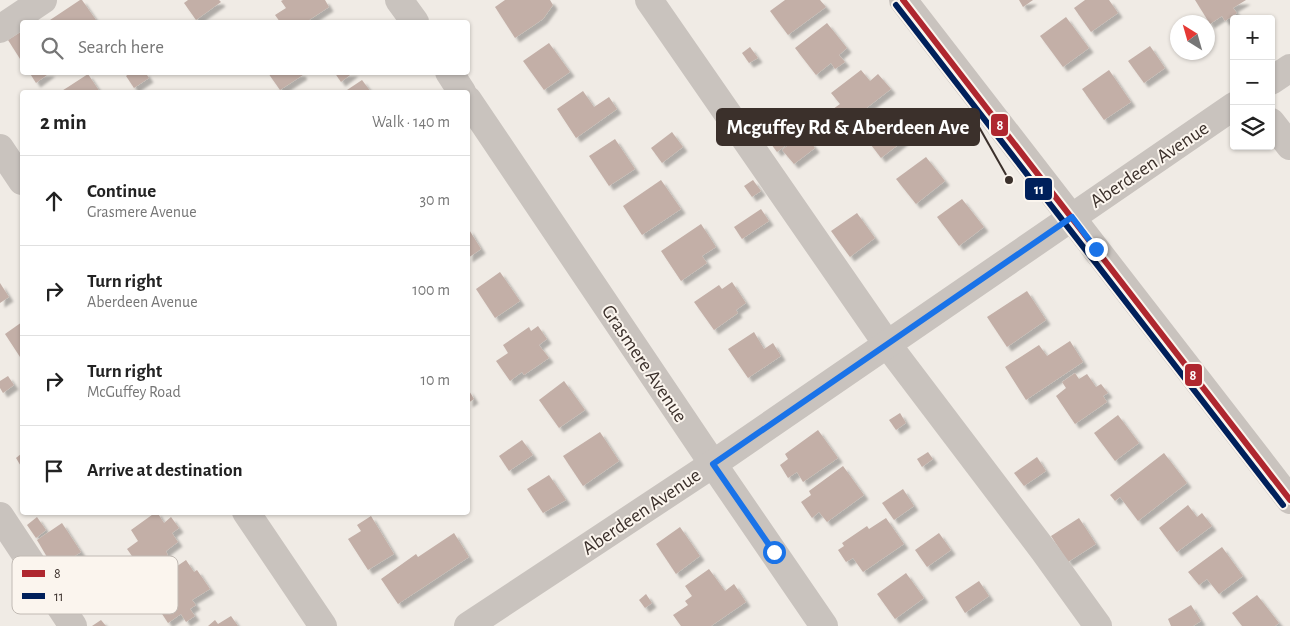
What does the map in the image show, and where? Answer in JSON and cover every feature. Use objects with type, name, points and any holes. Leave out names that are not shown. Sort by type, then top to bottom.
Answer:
[{"type":"street","points":[[0,29],[43,0]]},
{"type":"street","points":[[399,0],[414,20]]},
{"type":"street","points":[[649,0],[887,344],[1044,551],[1098,626]]},
{"type":"street","points":[[903,0],[1290,500]]},
{"type":"street","points":[[1275,78],[1290,68]]},
{"type":"street","points":[[451,75],[461,90]]},
{"type":"street","name":"Grasmere Avenue","points":[[470,103],[824,626]]},
{"type":"street","name":"Aberdeen Avenue","points":[[468,626],[713,464],[1230,109]]},
{"type":"street","points":[[1275,127],[1290,146]]},
{"type":"street","points":[[0,148],[20,178]]},
{"type":"street","points":[[248,515],[323,626]]},
{"type":"street","points":[[0,516],[27,556]]},
{"type":"street","points":[[65,614],[73,626]]},
{"type":"building","points":[[82,0],[96,20],[50,20]]},
{"type":"building","points":[[188,0],[219,0],[221,2],[196,20],[184,3]]},
{"type":"building","points":[[325,0],[329,7],[309,20],[279,20],[275,15],[286,8],[281,1]]},
{"type":"building","points":[[505,0],[550,0],[553,5],[543,19],[515,38],[495,7]]},
{"type":"building","points":[[785,0],[820,0],[826,7],[788,35],[770,11]]},
{"type":"building","points":[[1019,0],[1033,0],[1023,7]]},
{"type":"building","points":[[1085,0],[1109,0],[1118,13],[1091,32],[1074,8]]},
{"type":"building","points":[[1195,0],[1246,0],[1233,8],[1237,13],[1230,15],[1230,18],[1225,21],[1222,16],[1215,21],[1215,15],[1204,15]]},
{"type":"building","points":[[1066,17],[1089,48],[1063,67],[1040,36]]},
{"type":"building","points":[[827,23],[847,48],[839,55],[845,62],[835,69],[831,63],[816,75],[795,48]]},
{"type":"building","points":[[20,32],[20,59],[8,40]]},
{"type":"building","points":[[549,43],[570,72],[544,90],[523,61]]},
{"type":"building","points":[[1150,46],[1165,68],[1144,83],[1128,61]]},
{"type":"building","points":[[750,47],[758,58],[749,63],[742,53]]},
{"type":"building","points":[[861,70],[870,81],[878,74],[891,89],[842,127],[836,119],[828,125],[822,117],[840,104],[831,93]]},
{"type":"building","points":[[1109,70],[1131,102],[1104,120],[1082,89]]},
{"type":"building","points":[[31,75],[47,75],[36,83]]},
{"type":"building","points":[[89,75],[99,90],[63,90]]},
{"type":"building","points":[[147,75],[149,78],[134,88],[126,76]]},
{"type":"building","points":[[269,75],[303,75],[280,90]]},
{"type":"building","points":[[336,75],[350,75],[341,82]]},
{"type":"building","points":[[362,80],[370,90],[347,90]]},
{"type":"building","points":[[583,91],[594,107],[609,97],[617,109],[576,138],[557,109]]},
{"type":"building","points":[[891,111],[911,135],[881,158],[862,133]]},
{"type":"building","points":[[672,132],[683,147],[662,163],[651,148]]},
{"type":"building","points":[[804,133],[815,148],[794,164],[782,150]]},
{"type":"building","points":[[783,134],[789,143],[777,152],[771,144]]},
{"type":"building","points":[[615,139],[635,169],[609,186],[589,156]]},
{"type":"building","points":[[926,157],[945,181],[916,204],[896,179]]},
{"type":"building","points":[[661,180],[681,209],[642,235],[623,206]]},
{"type":"building","points":[[753,180],[761,191],[752,197],[744,186]]},
{"type":"building","points":[[962,199],[984,227],[959,246],[937,217]]},
{"type":"building","points":[[761,209],[769,221],[742,239],[734,227]]},
{"type":"building","points":[[857,213],[875,238],[850,257],[831,231]]},
{"type":"building","points":[[701,224],[716,247],[702,256],[707,263],[681,281],[661,251]]},
{"type":"building","points":[[470,231],[481,249],[470,257]]},
{"type":"building","points":[[500,272],[520,301],[495,318],[476,289]]},
{"type":"building","points":[[732,282],[746,303],[736,310],[738,313],[714,330],[694,302],[719,285],[722,289]]},
{"type":"building","points":[[0,283],[9,297],[0,303]]},
{"type":"building","points":[[1027,291],[1046,320],[1007,347],[987,317]]},
{"type":"building","points":[[20,323],[20,357],[5,334]]},
{"type":"building","points":[[538,326],[547,339],[539,345],[549,358],[524,375],[522,372],[510,381],[496,361],[508,353],[503,345],[529,327],[531,331]]},
{"type":"building","points":[[754,332],[764,349],[773,343],[781,356],[748,378],[728,349]]},
{"type":"building","points":[[1070,341],[1083,362],[1026,400],[1005,367],[1039,345],[1047,356]]},
{"type":"building","points":[[1075,373],[1079,379],[1087,374],[1096,387],[1101,384],[1108,393],[1103,396],[1107,402],[1075,424],[1056,396],[1066,388],[1062,382]]},
{"type":"building","points":[[8,376],[14,385],[3,393],[0,388],[0,381]]},
{"type":"building","points":[[564,381],[585,410],[559,428],[539,400]]},
{"type":"building","points":[[470,392],[474,399],[470,402]]},
{"type":"building","points":[[900,413],[906,423],[896,430],[889,420]]},
{"type":"building","points":[[1118,415],[1139,443],[1115,461],[1094,433]]},
{"type":"building","points":[[818,430],[838,458],[803,482],[797,472],[788,478],[780,465],[788,459],[785,454]]},
{"type":"building","points":[[600,432],[619,461],[583,486],[563,456]]},
{"type":"building","points":[[522,440],[533,455],[509,471],[499,456]]},
{"type":"building","points":[[928,452],[933,459],[922,467],[917,459]]},
{"type":"building","points":[[1164,453],[1187,483],[1138,521],[1120,497],[1115,501],[1110,495]]},
{"type":"building","points":[[20,455],[20,465],[16,458]]},
{"type":"building","points":[[1037,457],[1046,471],[1024,486],[1014,473]]},
{"type":"building","points":[[843,466],[864,495],[827,522],[819,512],[812,518],[801,502],[811,495],[809,491]]},
{"type":"building","points":[[549,475],[566,500],[543,513],[527,489]]},
{"type":"building","points":[[903,489],[914,506],[894,520],[882,503]]},
{"type":"building","points":[[1188,505],[1197,517],[1202,513],[1212,526],[1177,552],[1159,528]]},
{"type":"building","points":[[152,515],[159,515],[164,523],[171,517],[179,528],[172,533],[178,542],[166,551],[168,556],[132,556],[127,549],[138,541],[131,530]]},
{"type":"building","points":[[371,516],[394,554],[368,570],[348,539],[361,531],[357,525]]},
{"type":"building","points":[[37,517],[46,530],[36,538],[27,525]]},
{"type":"building","points":[[886,518],[904,544],[863,572],[853,558],[846,562],[838,550],[844,546],[842,543],[867,526],[869,529]]},
{"type":"building","points":[[1079,518],[1096,544],[1068,562],[1051,536]]},
{"type":"building","points":[[62,523],[81,552],[75,556],[46,556],[37,540]]},
{"type":"building","points":[[680,527],[700,556],[676,574],[656,544]]},
{"type":"building","points":[[454,533],[469,557],[398,604],[381,579],[416,554],[418,557]]},
{"type":"building","points":[[939,533],[951,550],[927,567],[915,550]]},
{"type":"building","points":[[1222,547],[1243,576],[1219,594],[1207,579],[1199,585],[1188,572]]},
{"type":"building","points":[[186,560],[194,572],[197,570],[210,589],[192,600],[196,605],[190,609],[195,616],[186,622],[181,614],[168,623],[162,614],[178,614],[178,565]]},
{"type":"building","points":[[709,569],[725,591],[734,584],[746,602],[711,626],[681,626],[673,615],[688,605],[685,601],[692,596],[685,586]]},
{"type":"building","points":[[906,573],[924,598],[895,619],[877,594]]},
{"type":"building","points":[[979,581],[989,596],[965,613],[955,597]]},
{"type":"building","points":[[646,594],[652,603],[645,608],[639,600]]},
{"type":"building","points":[[1257,595],[1279,623],[1275,626],[1242,626],[1232,613]]},
{"type":"building","points":[[1191,605],[1201,621],[1193,626],[1171,626],[1168,619]]},
{"type":"building","points":[[231,616],[238,626],[208,626],[215,620],[218,624]]},
{"type":"building","points":[[101,620],[106,626],[92,626]]},
{"type":"transit line","name":"8","points":[[903,0],[1290,500]]},
{"type":"transit line","name":"11","points":[[896,5],[1283,505]]},
{"type":"place","name":"Mcguffey Rd & Aberdeen Ave","points":[[1009,180]]},
{"type":"route","points":[[774,552],[713,464],[1072,217],[1096,249]]}]
